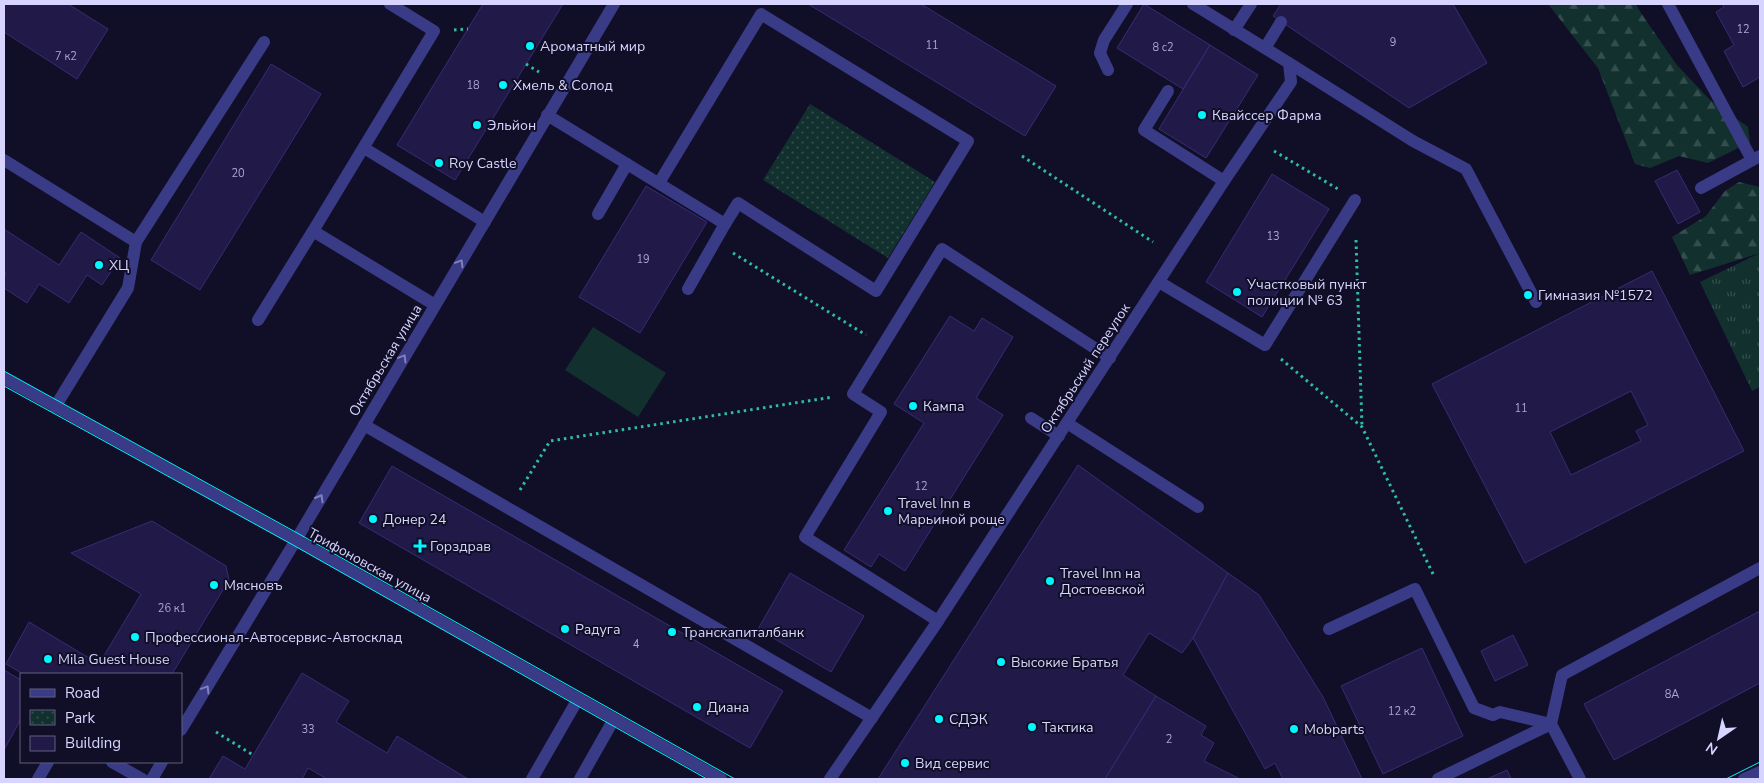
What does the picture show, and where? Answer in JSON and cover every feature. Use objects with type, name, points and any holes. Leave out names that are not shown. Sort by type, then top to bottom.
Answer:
[{"type":"street","points":[[258,320],[434,31],[390,4]]},
{"type":"street","name":"Октябрьская улица","points":[[182,728],[614,4]]},
{"type":"street","points":[[1108,70],[1100,53],[1104,40],[1127,4]]},
{"type":"street","points":[[1193,4],[1412,141],[1466,169],[1536,302]]},
{"type":"street","points":[[1234,30],[1251,4]]},
{"type":"street","points":[[1668,4],[1756,158],[1701,188]]},
{"type":"street","points":[[659,183],[761,14],[968,141],[876,290],[738,203],[688,289]]},
{"type":"street","points":[[1265,48],[1281,22]]},
{"type":"street","points":[[55,406],[128,288],[136,242],[264,42]]},
{"type":"street","name":"Октябрьский переулок","points":[[830,779],[938,621],[1224,181],[1291,82],[1289,63]]},
{"type":"street","points":[[1168,91],[1144,130],[1224,181]]},
{"type":"street","points":[[548,115],[726,224]]},
{"type":"street","points":[[364,148],[485,222]]},
{"type":"street","points":[[4,160],[136,242]]},
{"type":"street","points":[[598,214],[628,164]]},
{"type":"street","points":[[1159,282],[1265,345],[1355,200]]},
{"type":"street","points":[[313,231],[435,305]]},
{"type":"street","points":[[938,621],[805,537],[881,412],[853,394],[942,250],[1110,358]]},
{"type":"street","name":"Трифоновская улица","points":[[4,378],[721,779]]},
{"type":"street","points":[[1031,418],[1059,436]]},
{"type":"street","points":[[1067,423],[1198,507]]},
{"type":"street","points":[[364,425],[872,718]]},
{"type":"street","points":[[1580,779],[1551,724],[1562,675],[1760,568]]},
{"type":"street","points":[[1329,629],[1415,589],[1474,708],[1493,715],[1500,712],[1551,724]]},
{"type":"street","points":[[532,779],[578,699]]},
{"type":"street","points":[[580,779],[614,719]]},
{"type":"street","points":[[1438,779],[1551,724]]},
{"type":"street","points":[[38,779],[47,763]]},
{"type":"street","points":[[114,763],[142,779]]},
{"type":"street","points":[[152,779],[161,763]]},
{"type":"path","points":[[526,64],[539,72]]},
{"type":"path","points":[[1274,151],[1355,200]]},
{"type":"path","points":[[1022,156],[1153,242]]},
{"type":"path","points":[[1356,239],[1362,427],[1435,578]]},
{"type":"path","points":[[716,243],[869,336]]},
{"type":"path","points":[[1265,345],[1362,427]]},
{"type":"path","points":[[509,508],[550,441],[832,398],[837,390]]},
{"type":"path","points":[[216,732],[253,755]]},
{"type":"green space","points":[[1548,4],[1636,4],[1676,64],[1710,100],[1748,127],[1750,142],[1708,163],[1679,156],[1650,168],[1635,164],[1598,68]]},
{"type":"green space","points":[[810,104],[935,182],[888,258],[763,180]]},
{"type":"green space","points":[[1739,182],[1760,187],[1760,253],[1690,275],[1672,237],[1706,216],[1725,191]]},
{"type":"green space","points":[[1760,253],[1760,387],[1752,391],[1700,282]]},
{"type":"green space","points":[[593,327],[666,373],[638,417],[565,370]]},
{"type":"building","points":[[4,4],[68,4],[108,29],[77,79],[4,32]]},
{"type":"building","points":[[483,4],[563,4],[455,180],[397,145]]},
{"type":"building","points":[[808,4],[921,4],[1056,86],[1025,136]]},
{"type":"building","points":[[1144,4],[1210,45],[1183,89],[1117,48]]},
{"type":"building","points":[[1281,4],[1453,4],[1487,63],[1409,108],[1273,16]]},
{"type":"building","points":[[1722,4],[1760,4],[1760,77],[1743,87],[1724,51],[1734,45],[1716,12],[1724,7]]},
{"type":"building","points":[[1210,45],[1258,75],[1206,158],[1159,129]]},
{"type":"building","points":[[271,64],[321,94],[200,290],[151,260]]},
{"type":"building","points":[[1677,170],[1700,212],[1678,224],[1655,181]]},
{"type":"building","points":[[1272,174],[1329,209],[1262,317],[1206,282]]},
{"type":"building","points":[[646,186],[707,222],[640,333],[579,297]]},
{"type":"building","points":[[4,229],[59,265],[81,232],[120,258],[102,285],[87,275],[69,303],[39,284],[27,303],[4,288],[6,273],[4,272]]},
{"type":"building","points":[[1652,271],[1744,451],[1525,563],[1432,384]],"holes":[[[1631,391],[1648,425],[1636,431],[1641,441],[1571,475],[1550,432]]]},
{"type":"building","points":[[950,316],[974,331],[982,318],[1013,337],[976,398],[1003,415],[905,571],[879,554],[871,567],[844,550],[924,423],[894,404]]},
{"type":"building","points":[[1078,465],[1228,573],[1193,638],[1182,653],[1149,633],[1123,675],[1156,696],[1105,779],[878,779]]},
{"type":"building","points":[[392,466],[783,691],[750,748],[359,523]]},
{"type":"building","points":[[152,521],[226,566],[229,580],[173,673],[21,673],[6,664],[29,622],[99,664],[141,594],[71,553]]},
{"type":"building","points":[[790,573],[864,616],[831,672],[758,629]]},
{"type":"building","points":[[1228,573],[1259,595],[1323,697],[1362,779],[1283,779],[1275,763],[1265,769],[1193,638]]},
{"type":"building","points":[[1760,611],[1760,683],[1614,760],[1584,704]]},
{"type":"building","points":[[1513,635],[1528,665],[1495,681],[1481,651]]},
{"type":"building","points":[[1422,648],[1463,736],[1383,774],[1341,686]]},
{"type":"building","points":[[4,670],[20,679],[20,721],[4,750]]},
{"type":"building","points":[[302,673],[349,701],[336,722],[387,753],[397,736],[468,779],[327,779],[308,768],[302,779],[209,779],[223,756],[245,769]]},
{"type":"building","points":[[1156,696],[1206,726],[1201,735],[1214,743],[1204,761],[1240,779],[1105,779]]},
{"type":"building","points":[[1507,770],[1511,779],[1487,779]]},
{"type":"tram line","points":[[4,371],[735,779]]},
{"type":"tram line","points":[[4,386],[293,545],[707,779]]},
{"type":"tram line","points":[[1726,779],[1760,762]]},
{"type":"place","name":"Ароматный мир","points":[[530,46]]},
{"type":"place","name":"Хмель & Солод","points":[[503,85]]},
{"type":"place","name":"Квайссер Фарма","points":[[1202,115]]},
{"type":"place","name":"Эльйон","points":[[477,125]]},
{"type":"place","name":"Roy Castle","points":[[439,163]]},
{"type":"place","name":"ХЦ","points":[[99,265]]},
{"type":"place","name":"Участковый пункт полиции № 63","points":[[1237,292]]},
{"type":"place","name":"Гимназия №1572","points":[[1528,295]]},
{"type":"place","name":"Кампа","points":[[913,406]]},
{"type":"place","name":"Travel Inn в Марьиной роще","points":[[888,511]]},
{"type":"place","name":"Донер 24","points":[[373,519]]},
{"type":"place","name":"Горздрав","points":[[420,546]]},
{"type":"place","name":"Travel Inn на Достоевской","points":[[1050,581]]},
{"type":"place","name":"Мясновъ","points":[[214,585]]},
{"type":"place","name":"Радуга","points":[[565,629]]},
{"type":"place","name":"Транскапиталбанк","points":[[672,632]]},
{"type":"place","name":"Профессионал-Автосервис-Автосклад","points":[[135,637]]},
{"type":"place","name":"Mila Guest House","points":[[48,659]]},
{"type":"place","name":"Высокие Братья","points":[[1001,662]]},
{"type":"place","name":"Диана","points":[[697,707]]},
{"type":"place","name":"СДЭК","points":[[939,719]]},
{"type":"place","name":"Тактика","points":[[1032,727]]},
{"type":"place","name":"Mobparts","points":[[1294,729]]},
{"type":"place","name":"Вид сервис","points":[[905,763]]}]
